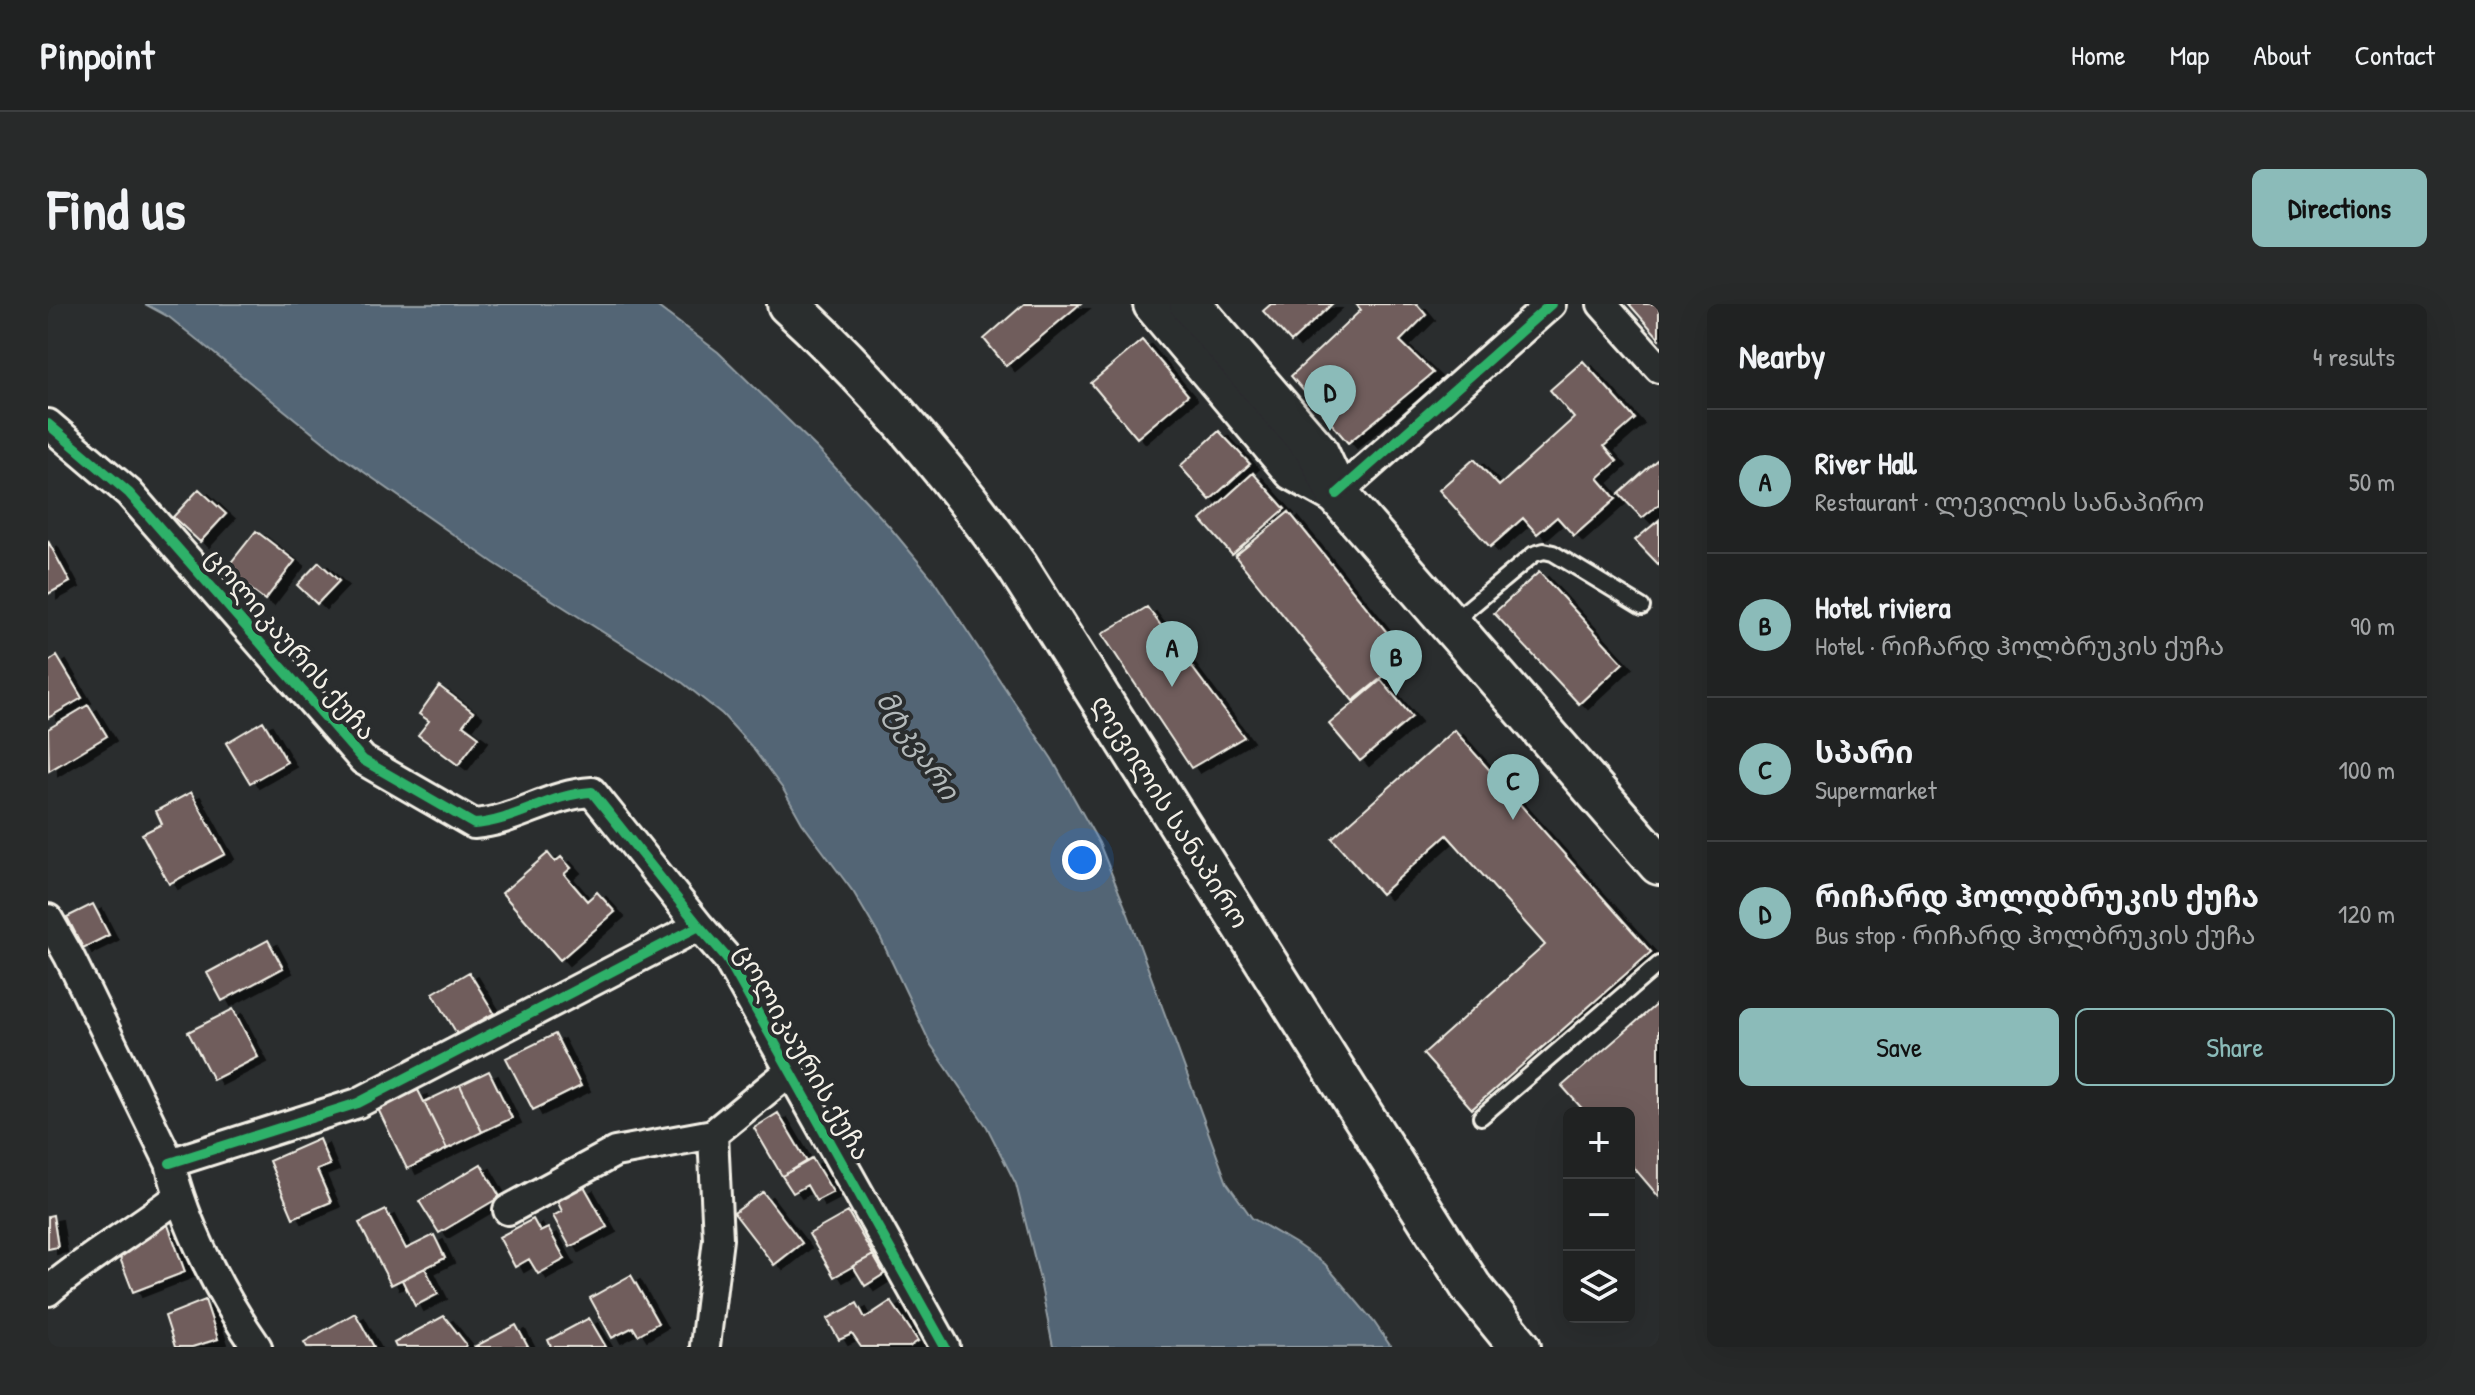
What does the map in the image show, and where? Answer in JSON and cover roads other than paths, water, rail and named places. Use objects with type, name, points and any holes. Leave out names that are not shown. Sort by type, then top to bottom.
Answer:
[{"type":"main road","name":"ლევილის სანაპირო","points":[[788,304],[869,383],[921,441],[965,494],[1018,568],[1471,1287],[1520,1347]]},
{"type":"main road","points":[[1154,304],[1294,470],[1337,494]]},
{"type":"main road","points":[[1190,304],[1317,451],[1337,494],[1659,864]]},
{"type":"street","points":[[1337,494],[1551,304]]},
{"type":"street","points":[[1602,304],[1659,368]]},
{"type":"street","name":"ცოლიკაურის ქუჩა","points":[[48,424],[129,493],[363,760],[474,824],[495,822],[569,793],[592,792],[727,958],[945,1347]]},
{"type":"street","points":[[48,919],[170,1163],[178,1197],[233,1313],[257,1347]]},
{"type":"street","points":[[170,1163],[358,1103],[699,926]]},
{"type":"street","points":[[508,1210],[615,1152],[713,1134],[789,1072]]},
{"type":"street","points":[[704,1347],[718,1239],[713,1134]]},
{"type":"street","points":[[48,1291],[74,1269],[178,1197]]},
{"type":"lane","points":[[1451,624],[1534,554],[1544,551],[1553,553],[1642,607]]},
{"type":"lane","points":[[1481,1117],[1659,964]]},
{"type":"water","name":"მტკვარი","points":[[145,304],[654,304],[718,352],[817,448],[932,578],[1052,759],[1099,843],[1227,1183],[1252,1218],[1325,1264],[1391,1347],[1053,1347],[1016,1184],[987,1127],[931,1045],[881,939],[854,893],[802,823],[783,789],[751,746],[722,714],[683,683],[494,563],[341,456],[169,317]]},
{"type":"place","name":"რიჩარდ ჰოლდბრუკის ქუჩა","points":[[1330,431]]},
{"type":"place","name":"River Hall","points":[[1172,687]]},
{"type":"place","name":"Hotel riviera","points":[[1396,696]]},
{"type":"place","name":"სპარი","points":[[1513,820]]}]
